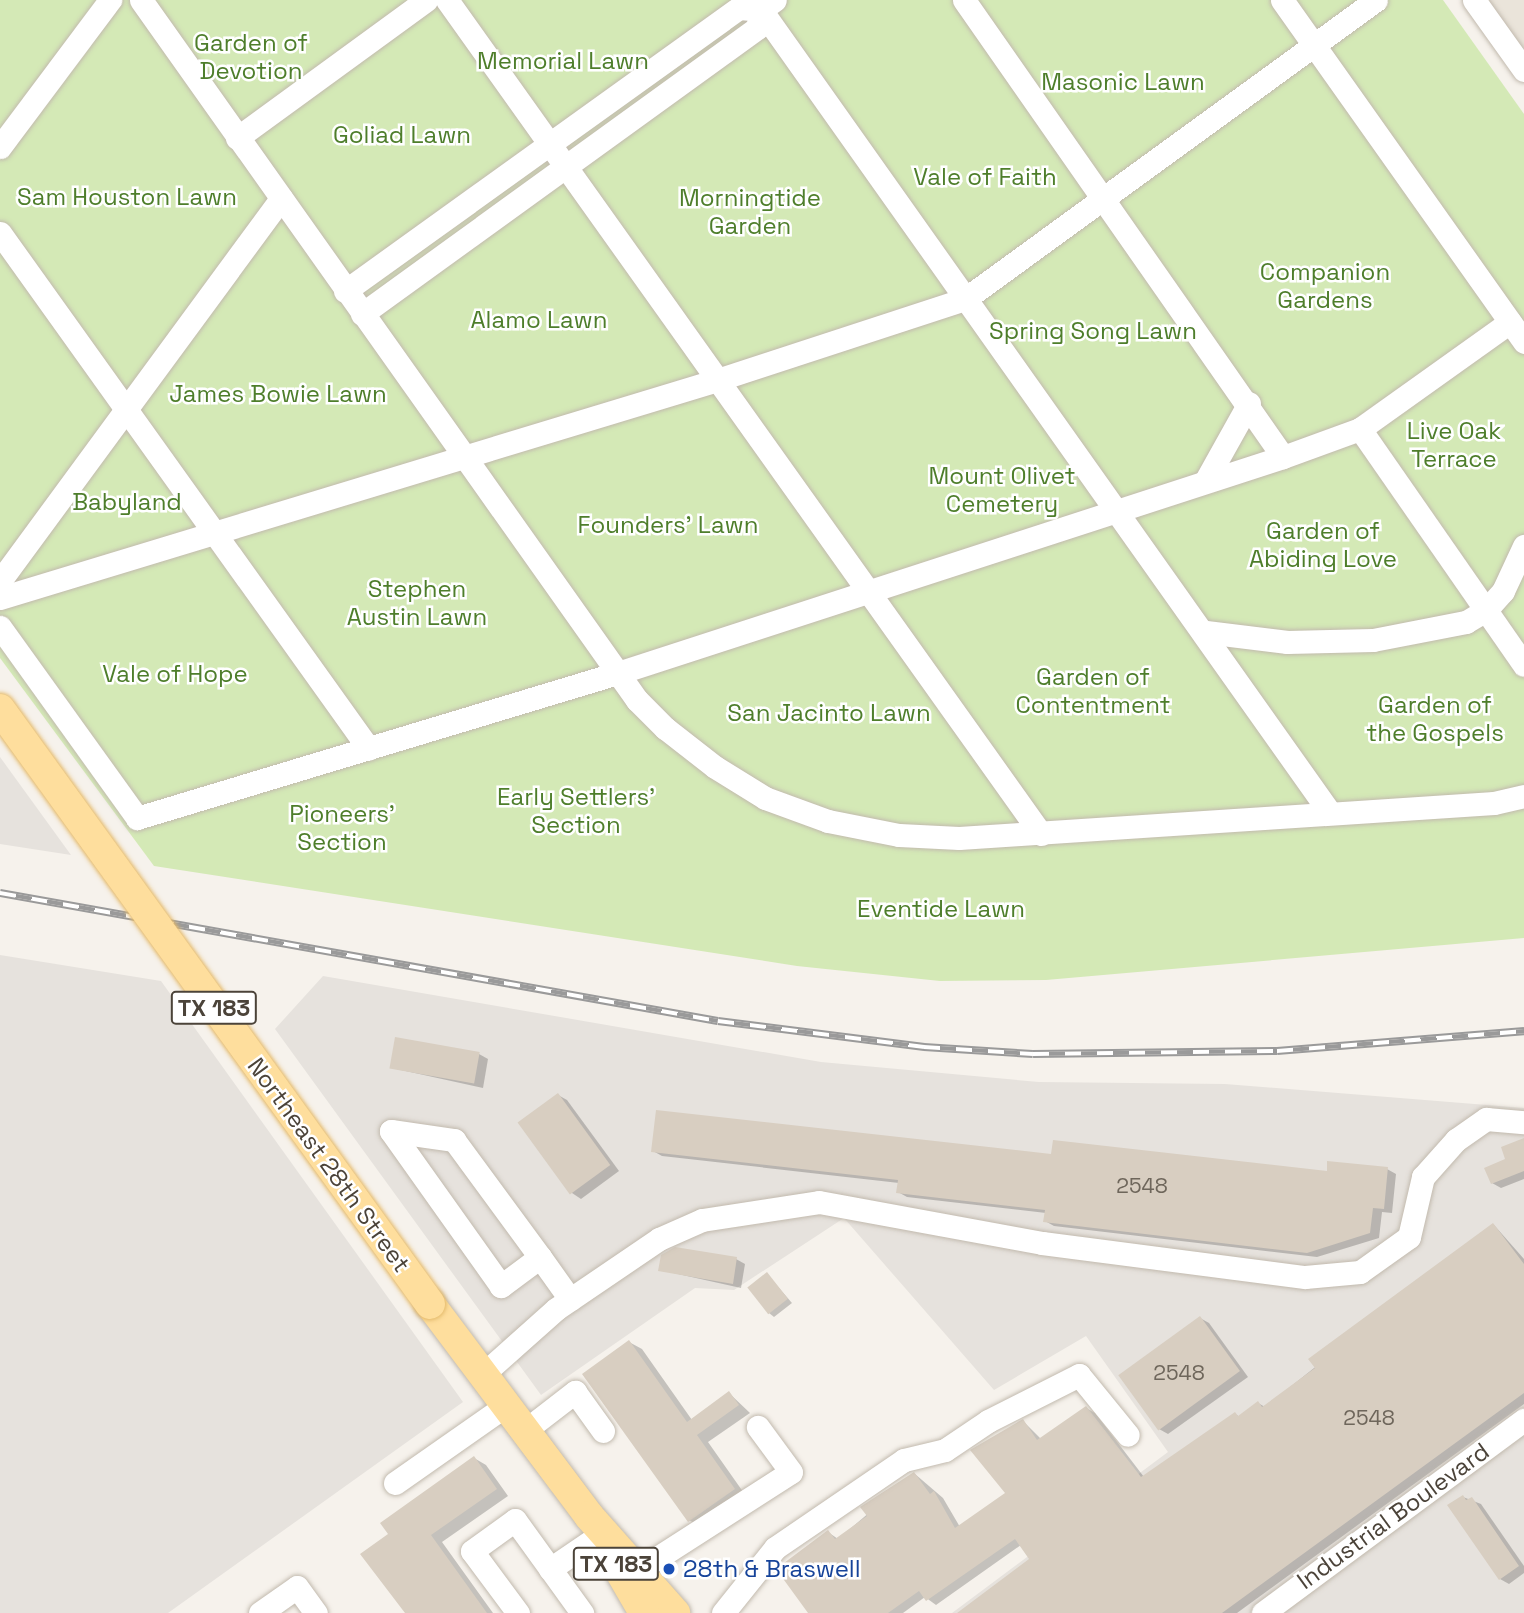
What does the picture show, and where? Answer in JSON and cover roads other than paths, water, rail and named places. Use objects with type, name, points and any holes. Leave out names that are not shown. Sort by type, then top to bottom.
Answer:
[{"type":"main road","name":"Northeast 28th Street","points":[[0,709],[523,1432],[594,1526],[644,1613]]},
{"type":"main road","name":"Northeast 28th Street","points":[[594,1526],[640,1569],[675,1613]]},
{"type":"street","points":[[0,147],[110,0]]},
{"type":"street","points":[[141,0],[462,455],[621,672],[637,699],[665,728],[765,798],[828,821],[898,835],[1041,834],[1494,803],[1524,796]]},
{"type":"street","points":[[237,138],[425,0]]},
{"type":"street","points":[[447,0],[1041,834]]},
{"type":"street","points":[[964,0],[1249,403],[1283,457]]},
{"type":"street","points":[[1282,0],[1524,342]]},
{"type":"street","points":[[0,598],[462,455],[717,380],[965,299],[1376,0]]},
{"type":"street","points":[[1474,0],[1524,70]]},
{"type":"street","points":[[345,291],[739,8],[763,3]]},
{"type":"street","points":[[362,314],[757,28],[763,3]]},
{"type":"street","points":[[763,3],[965,299],[1206,632],[1330,813]]},
{"type":"street","points":[[0,581],[281,198]]},
{"type":"street","points":[[0,233],[369,749]]},
{"type":"street","points":[[0,627],[137,818],[621,672],[1283,457],[1360,429],[1510,322]]},
{"type":"street","points":[[1206,480],[1249,403]]},
{"type":"street","points":[[1360,429],[1524,665]]},
{"type":"street","points":[[1206,632],[1287,642],[1373,640],[1466,622],[1486,610],[1503,591],[1524,546]]},
{"type":"street","points":[[482,1375],[570,1299],[659,1239],[702,1220],[819,1202],[1055,1245],[1305,1277],[1360,1272],[1409,1237],[1423,1177],[1456,1140],[1486,1119],[1524,1122]]},
{"type":"street","points":[[540,1257],[501,1286],[391,1131],[454,1140],[540,1257],[570,1299]]},
{"type":"street","points":[[723,1613],[775,1548],[904,1460],[945,1450],[988,1421],[1079,1375],[1128,1436]]},
{"type":"street","points":[[523,1432],[575,1392],[603,1431]]},
{"type":"street","points":[[394,1483],[505,1406]]},
{"type":"street","name":"Industrial Boulevard","points":[[1263,1613],[1524,1420]]},
{"type":"street","points":[[640,1569],[791,1472],[758,1427]]},
{"type":"street","points":[[518,1613],[472,1551],[515,1520],[582,1613]]},
{"type":"street","points":[[550,1569],[594,1526]]},
{"type":"street","points":[[260,1613],[297,1587],[316,1613]]},
{"type":"railway","points":[[0,893],[718,1021],[924,1047],[1033,1054],[1277,1051],[1524,1031]]},
{"type":"place","name":"28th & Braswell","points":[[669,1569]]},
{"type":"park label","name":"Garden of Devotion","points":[[251,57]]},
{"type":"park label","name":"Memorial Lawn","points":[[563,61]]},
{"type":"park label","name":"Masonic Lawn","points":[[1123,82]]},
{"type":"park label","name":"Goliad Lawn","points":[[402,135]]},
{"type":"park label","name":"Vale of Faith","points":[[985,177]]},
{"type":"park label","name":"Sam Houston Lawn","points":[[127,197]]},
{"type":"park label","name":"Morningtide Garden","points":[[750,212]]},
{"type":"park label","name":"Companion Gardens","points":[[1325,286]]},
{"type":"park label","name":"Alamo Lawn","points":[[539,320]]},
{"type":"park label","name":"Spring Song Lawn","points":[[1093,331]]},
{"type":"park label","name":"James Bowie Lawn","points":[[278,394]]},
{"type":"park label","name":"Live Oak Terrace","points":[[1454,445]]},
{"type":"park label","name":"Mount Olivet Cemetery","points":[[1002,490]]},
{"type":"park label","name":"Babyland","points":[[127,502]]},
{"type":"park label","name":"Founders’ Lawn","points":[[668,525]]},
{"type":"park label","name":"Garden of Abiding Love","points":[[1323,545]]},
{"type":"park label","name":"Stephen Austin Lawn","points":[[417,603]]},
{"type":"park label","name":"Vale of Hope","points":[[175,674]]},
{"type":"park label","name":"Garden of Contentment","points":[[1093,691]]},
{"type":"park label","name":"San Jacinto Lawn","points":[[829,713]]},
{"type":"park label","name":"Garden of the Gospels","points":[[1435,719]]},
{"type":"park label","name":"Early Settlers’ Section","points":[[576,811]]},
{"type":"park label","name":"Pioneers’ Section","points":[[342,828]]},
{"type":"park label","name":"Eventide Lawn","points":[[941,909]]}]
